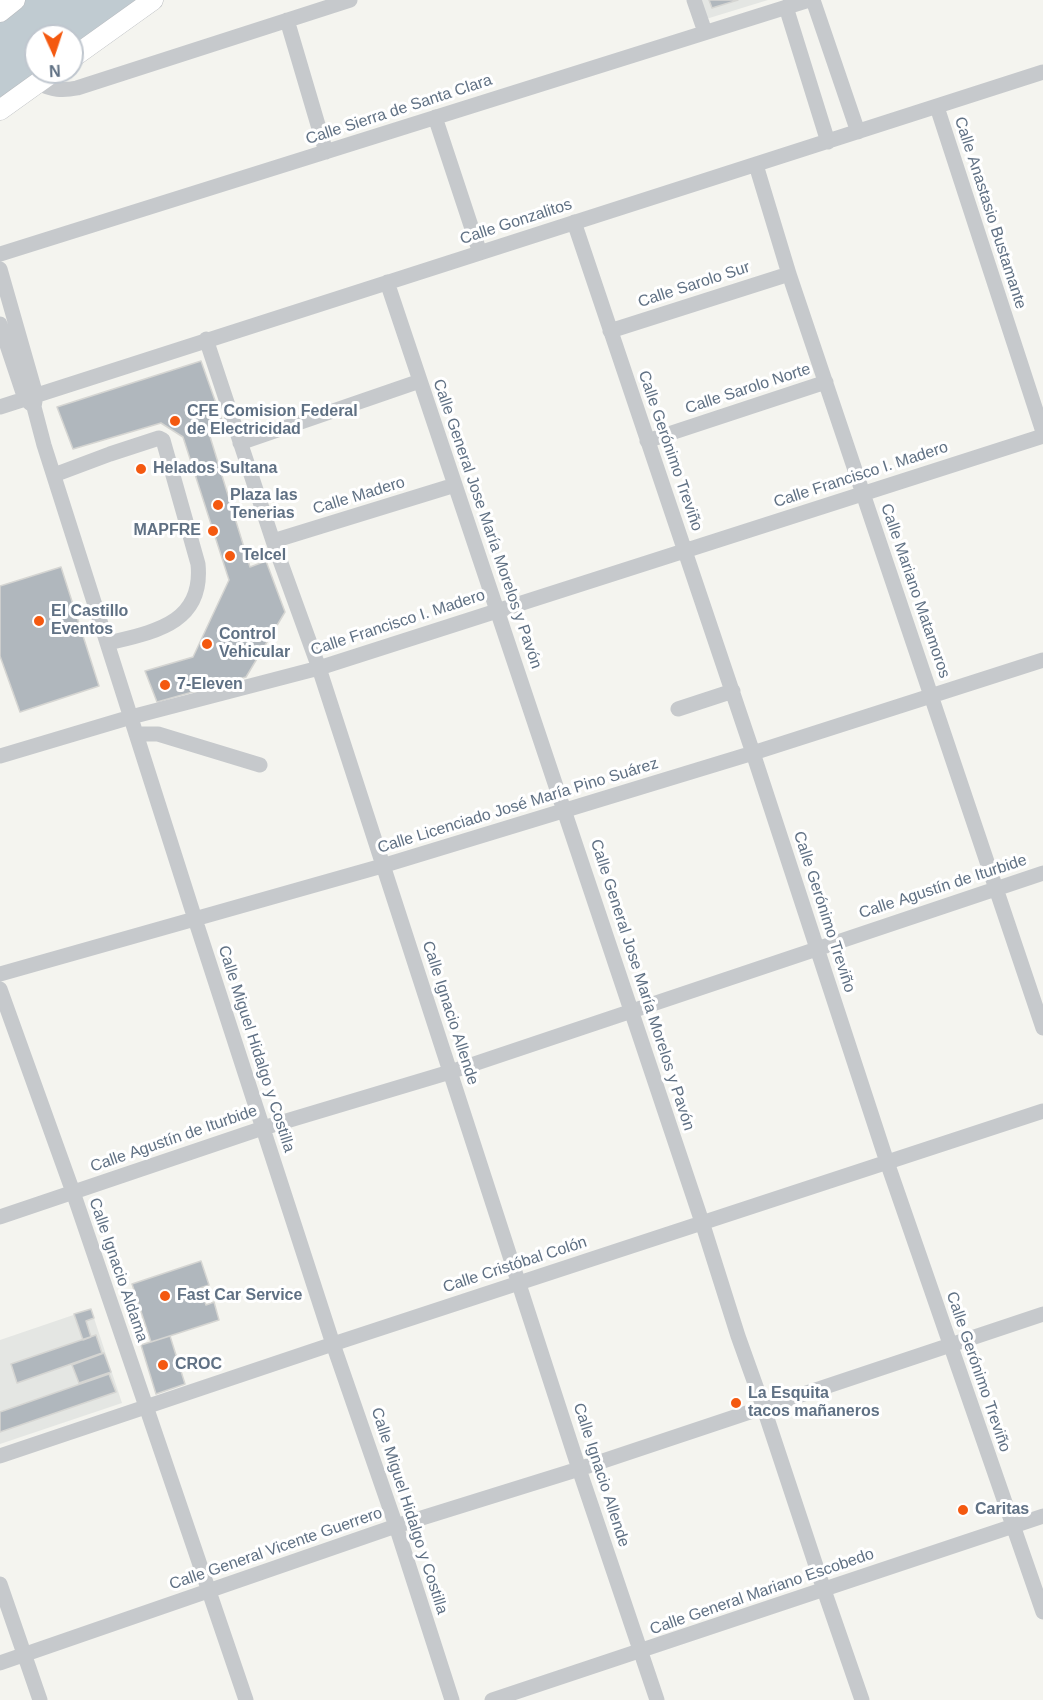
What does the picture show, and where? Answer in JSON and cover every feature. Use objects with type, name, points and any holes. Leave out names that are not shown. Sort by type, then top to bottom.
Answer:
[{"type":"main road","points":[[0,12],[15,0]]},
{"type":"main road","points":[[84,49],[153,0]]},
{"type":"street","points":[[21,91],[77,88],[350,0]]},
{"type":"street","points":[[694,0],[705,32]]},
{"type":"street","points":[[811,0],[858,132]]},
{"type":"street","name":"Calle Sierra de Santa Clara","points":[[0,254],[811,0]]},
{"type":"street","points":[[786,7],[828,142]]},
{"type":"street","points":[[286,20],[326,152]]},
{"type":"street","name":"Calle Gonzalitos","points":[[0,407],[32,400],[206,339],[1043,72]]},
{"type":"street","name":"Calle Anastasio Bustamante","points":[[937,107],[1043,434]]},
{"type":"street","points":[[435,117],[480,253]]},
{"type":"street","name":"Calle Mariano Matamoros","points":[[756,165],[789,273],[862,493],[1043,1028]]},
{"type":"street","name":"Calle Gerónimo Treviño","points":[[574,222],[733,692],[887,1162],[1043,1612]]},
{"type":"street","points":[[0,268],[32,400]]},
{"type":"street","name":"Calle Sarolo Sur","points":[[610,331],[789,273]]},
{"type":"street","name":"Calle General Jose María Morelos y Pavón","points":[[387,282],[565,810],[738,1336],[862,1700]]},
{"type":"street","points":[[0,324],[32,400]]},
{"type":"street","name":"Calle Ignacio Allende","points":[[206,339],[273,541],[319,668],[579,1469],[657,1700]]},
{"type":"street","points":[[240,442],[420,381]]},
{"type":"street","name":"Calle Sarolo Norte","points":[[647,441],[826,382]]},
{"type":"street","name":"Calle Miguel Hidalgo y Costilla","points":[[32,400],[195,919],[452,1700]]},
{"type":"street","name":"Calle Francisco I. Madero","points":[[0,756],[131,717],[319,668],[1043,434]]},
{"type":"street","points":[[54,475],[159,438],[163,440],[198,564],[198,584],[190,604],[177,620],[145,634],[108,643]]},
{"type":"street","name":"Calle Madero","points":[[273,541],[455,486]]},
{"type":"street","name":"Calle Licenciado José María Pino Suárez","points":[[0,974],[382,866],[753,753],[1043,660]]},
{"type":"street","points":[[678,709],[733,692]]},
{"type":"street","points":[[136,734],[158,734],[260,765]]},
{"type":"street","name":"Calle Agustín de Iturbide","points":[[0,1216],[263,1128],[450,1072],[1043,873]]},
{"type":"street","name":"Calle Ignacio Aldama","points":[[0,989],[73,1192],[246,1700]]},
{"type":"street","name":"Calle Cristóbal Colón","points":[[0,1456],[1043,1111]]},
{"type":"street","name":"Calle General Vicente Guerrero","points":[[0,1663],[396,1526],[579,1469],[1043,1314]]},
{"type":"street","name":"Calle General Mariano Escobedo","points":[[492,1700],[1043,1516]]},
{"type":"street","points":[[0,1584],[40,1700]]},
{"type":"shaded area","points":[[15,0],[153,0],[84,49],[84,24],[24,24],[24,84],[37,84],[0,111],[0,12]]},
{"type":"shaded area","points":[[700,0],[768,0],[706,19]]},
{"type":"shaded area","points":[[91,1309],[122,1403],[0,1444],[0,1340]]},
{"type":"building","points":[[709,0],[738,0],[712,8]]},
{"type":"building","name":"Plaza las Tenerias","points":[[201,361],[224,426],[208,430],[250,567],[266,561],[285,612],[246,677],[157,702],[145,671],[193,657],[229,580],[183,437],[161,423],[73,449],[57,407]]},
{"type":"building","name":"El Castillo Eventos","points":[[61,567],[99,686],[20,712],[0,656],[0,586]]},
{"type":"building","points":[[201,1261],[209,1285],[200,1288],[206,1305],[214,1302],[219,1320],[151,1342],[132,1284]]},
{"type":"building","points":[[91,1309],[94,1318],[86,1321],[91,1337],[83,1340],[74,1314]]},
{"type":"building","points":[[96,1335],[102,1353],[17,1383],[11,1364]]},
{"type":"building","name":"CROC","points":[[170,1336],[185,1384],[156,1394],[141,1345]]},
{"type":"building","points":[[104,1353],[111,1372],[79,1383],[72,1365]]},
{"type":"building","points":[[109,1374],[116,1392],[0,1432],[0,1412]]},
{"type":"place","name":"CFE Comision Federal de Electricidad","points":[[175,421]]},
{"type":"place","name":"Helados Sultana","points":[[141,469]]},
{"type":"place","name":"Plaza las Tenerias","points":[[218,505]]},
{"type":"place","name":"MAPFRE","points":[[213,531]]},
{"type":"place","name":"Telcel","points":[[230,556]]},
{"type":"place","name":"El Castillo Eventos","points":[[39,621]]},
{"type":"place","name":"Control Vehicular","points":[[207,644]]},
{"type":"place","name":"7-Eleven","points":[[165,685]]},
{"type":"place","name":"Fast Car Service","points":[[165,1296]]},
{"type":"place","name":"CROC","points":[[163,1365]]},
{"type":"place","name":"La Esquita tacos mañaneros","points":[[736,1403]]},
{"type":"place","name":"Caritas","points":[[963,1510]]}]
